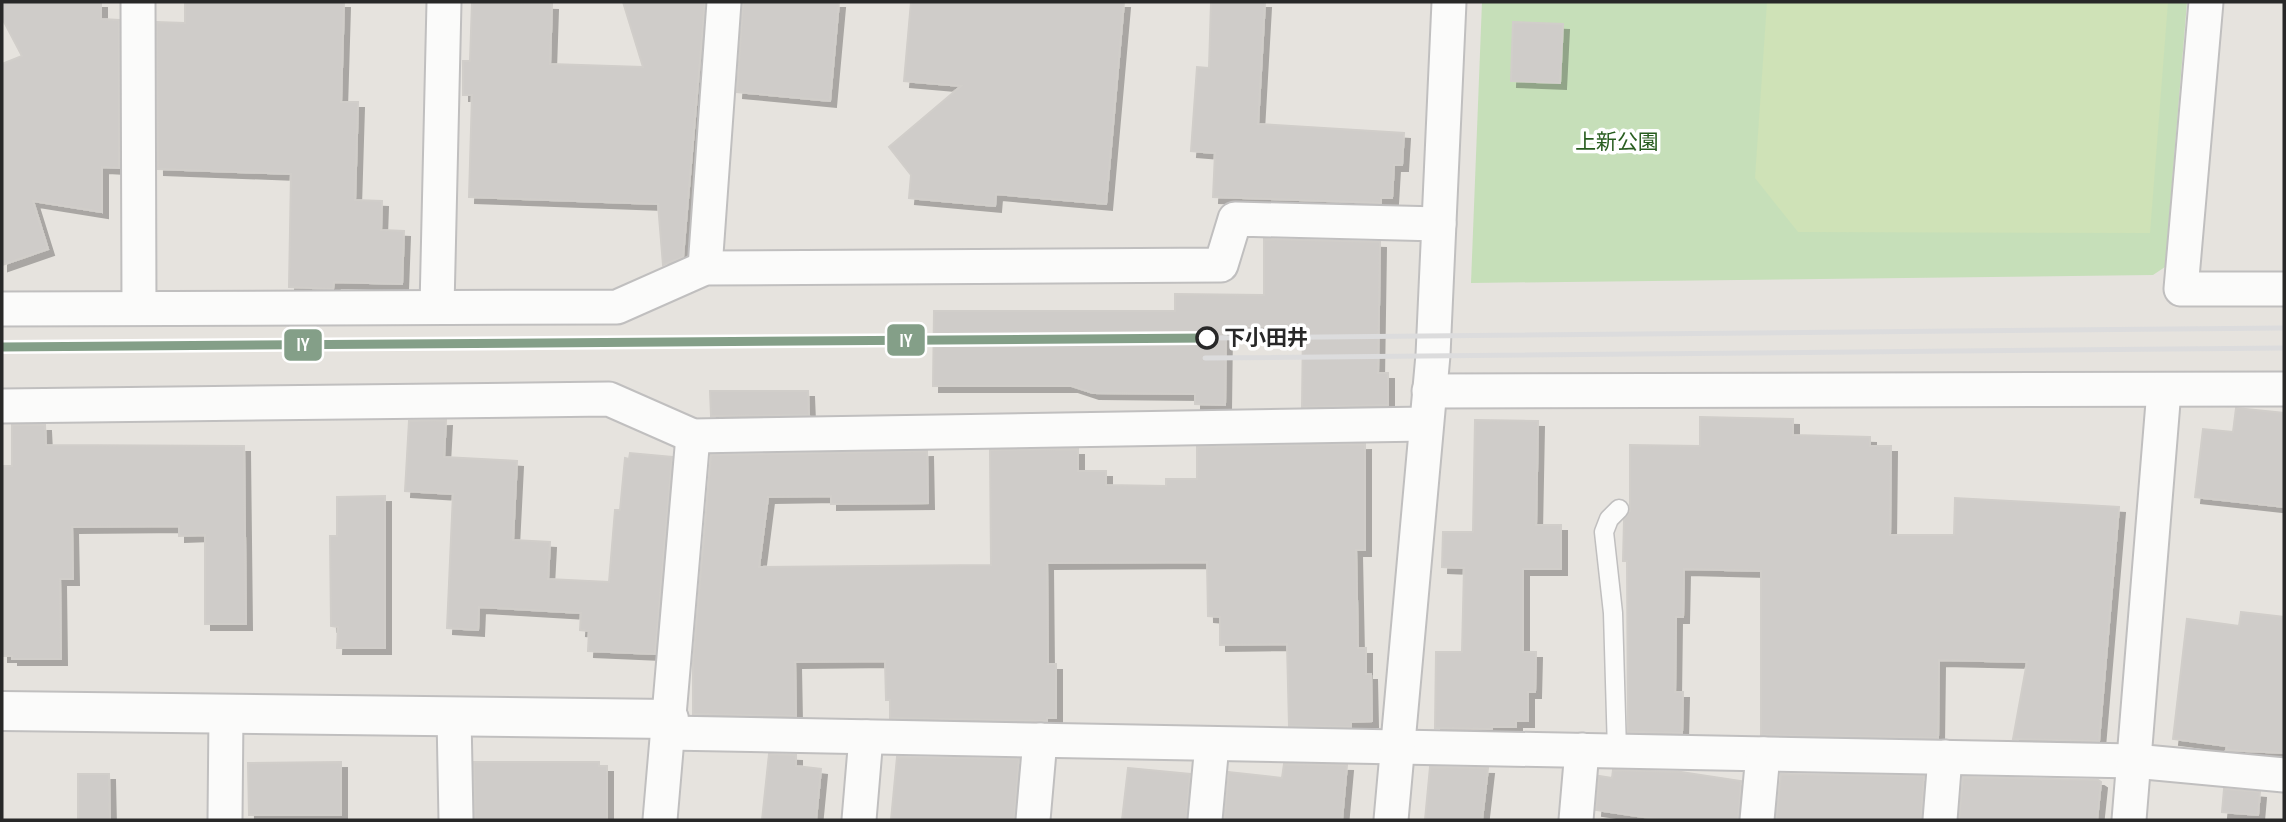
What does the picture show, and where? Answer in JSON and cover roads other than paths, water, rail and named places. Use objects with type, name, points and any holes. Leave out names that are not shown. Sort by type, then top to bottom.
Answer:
[{"type":"street","points":[[138,2],[139,308]]},
{"type":"street","points":[[437,307],[444,2]]},
{"type":"street","points":[[705,268],[724,2]]},
{"type":"street","points":[[1391,820],[1429,391],[1449,2]]},
{"type":"street","points":[[2206,2],[2181,289],[2284,289]]},
{"type":"street","points":[[2,309],[617,307],[705,268],[1221,265],[1235,219],[1439,224]]},
{"type":"street","points":[[1429,391],[2284,388]]},
{"type":"street","points":[[2129,820],[2164,390]]},
{"type":"street","points":[[2,406],[608,399],[693,436],[1426,424]]},
{"type":"street","points":[[660,820],[693,436]]},
{"type":"street","points":[[2,711],[454,716],[866,737],[2134,761],[2284,775]]},
{"type":"street","points":[[225,820],[226,714]]},
{"type":"street","points":[[454,716],[456,820]]},
{"type":"street","points":[[859,820],[866,737]]},
{"type":"street","points":[[1033,820],[1040,740]]},
{"type":"street","points":[[1205,820],[1212,744]]},
{"type":"street","points":[[1576,820],[1582,750]]},
{"type":"street","points":[[1757,820],[1763,754]]},
{"type":"street","points":[[1940,820],[1945,757]]},
{"type":"lane","points":[[1617,751],[1613,614],[1604,532],[1609,519],[1619,509]]},
{"type":"railway","points":[[1207,338],[2284,328]]},
{"type":"railway","points":[[1205,358],[2284,348]]},
{"type":"place","name":"下小田井","points":[[1207,338]]},
{"type":"park label","name":"上新公園","points":[[1617,142]]}]
